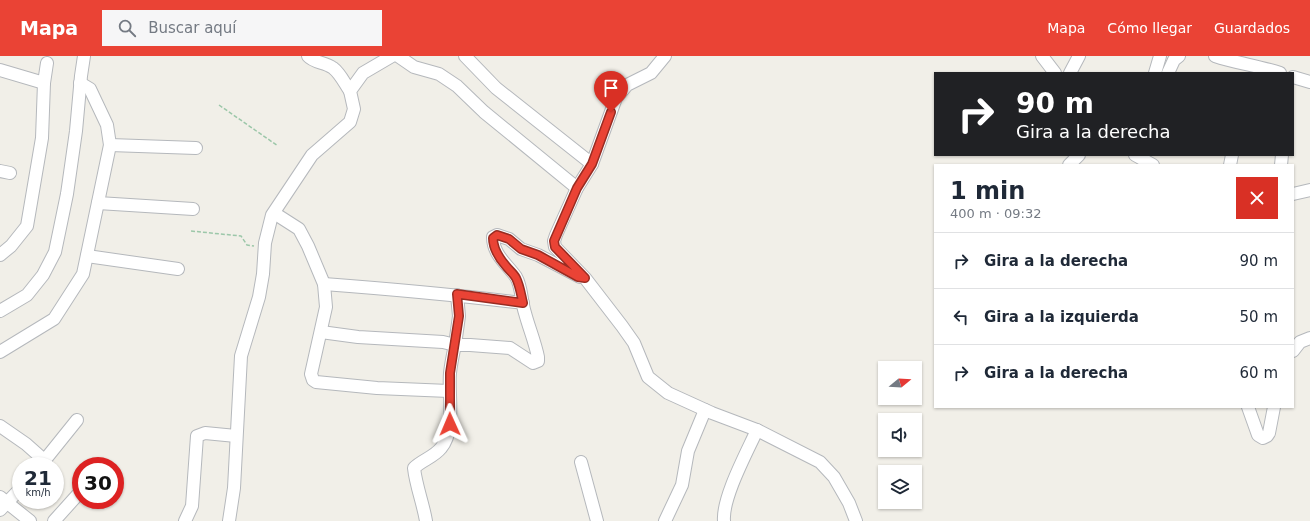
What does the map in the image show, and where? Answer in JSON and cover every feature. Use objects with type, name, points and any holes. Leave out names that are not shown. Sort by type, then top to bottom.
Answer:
[{"type":"street","points":[[0,311],[27,295],[43,275],[55,252],[68,186],[76,131],[84,56]]},
{"type":"street","points":[[229,521],[234,488],[241,356],[259,297],[263,274],[265,243],[274,213],[312,155],[350,122],[354,110],[350,91],[334,69],[323,62],[311,60],[308,56]]},
{"type":"street","points":[[350,91],[363,73],[392,56]]},
{"type":"street","points":[[398,56],[414,67],[440,74],[457,86],[484,112],[577,188]]},
{"type":"street","points":[[465,56],[496,88],[592,164]]},
{"type":"street","points":[[665,56],[651,73],[627,85],[616,98],[592,164],[577,188],[554,241],[555,247],[585,278],[634,343],[648,377],[668,393],[705,410],[756,430],[820,462],[834,477],[856,521]]},
{"type":"street","points":[[1042,56],[1054,72]]},
{"type":"street","points":[[1071,72],[1079,56]]},
{"type":"street","points":[[1154,72],[1160,56]]},
{"type":"street","points":[[1168,72],[1174,60],[1179,56]]},
{"type":"street","points":[[1215,56],[1277,72]]},
{"type":"street","points":[[0,255],[11,246],[27,226],[42,138],[44,83],[47,63]]},
{"type":"street","points":[[0,70],[44,83]]},
{"type":"street","points":[[1294,77],[1310,82]]},
{"type":"street","points":[[0,352],[54,319],[83,274],[110,145],[107,125],[90,89],[80,83]]},
{"type":"street","points":[[110,145],[196,148]]},
{"type":"street","points":[[1070,164],[1078,156]]},
{"type":"street","points":[[1137,156],[1151,164]]},
{"type":"street","points":[[1294,194],[1310,190]]},
{"type":"street","points":[[98,203],[193,209]]},
{"type":"street","points":[[274,213],[299,229],[324,284],[326,307],[311,374],[313,380],[316,382],[377,388],[449,391]]},
{"type":"street","points":[[321,332],[358,337],[510,348],[533,363],[538,361],[538,358],[521,291],[516,277],[496,252],[493,238],[497,235],[509,239],[521,249],[538,255],[578,277],[585,278]]},
{"type":"street","points":[[87,256],[178,269]]},
{"type":"street","points":[[324,284],[420,293],[457,294],[523,303]]},
{"type":"street","points":[[426,521],[424,508],[415,480],[414,468],[420,462],[432,456],[441,449],[447,440],[450,424],[450,373],[459,316],[457,294]]},
{"type":"street","points":[[1294,350],[1300,342],[1310,338]]},
{"type":"street","points":[[1248,408],[1258,435],[1264,438],[1269,433],[1274,408]]},
{"type":"street","points":[[665,521],[682,485],[688,451],[705,410]]},
{"type":"street","points":[[47,457],[77,420]]},
{"type":"street","points":[[0,426],[26,444],[37,457]]},
{"type":"street","points":[[724,521],[724,510],[737,472],[756,430]]},
{"type":"street","points":[[185,521],[192,506],[197,436],[205,432],[236,436]]},
{"type":"street","points":[[581,462],[597,521]]},
{"type":"street","points":[[12,495],[2,503],[30,521]]},
{"type":"street","points":[[54,521],[72,501]]},
{"type":"path","points":[[219,105],[278,146]]},
{"type":"path","points":[[191,231],[241,236],[247,245],[251,246],[265,243]]},
{"type":"route","points":[[450,424],[450,373],[459,316],[457,294],[523,303],[516,277],[496,252],[493,238],[497,235],[509,239],[521,249],[538,255],[578,277],[585,278],[555,247],[554,241],[577,188],[592,164],[611,112]]}]
